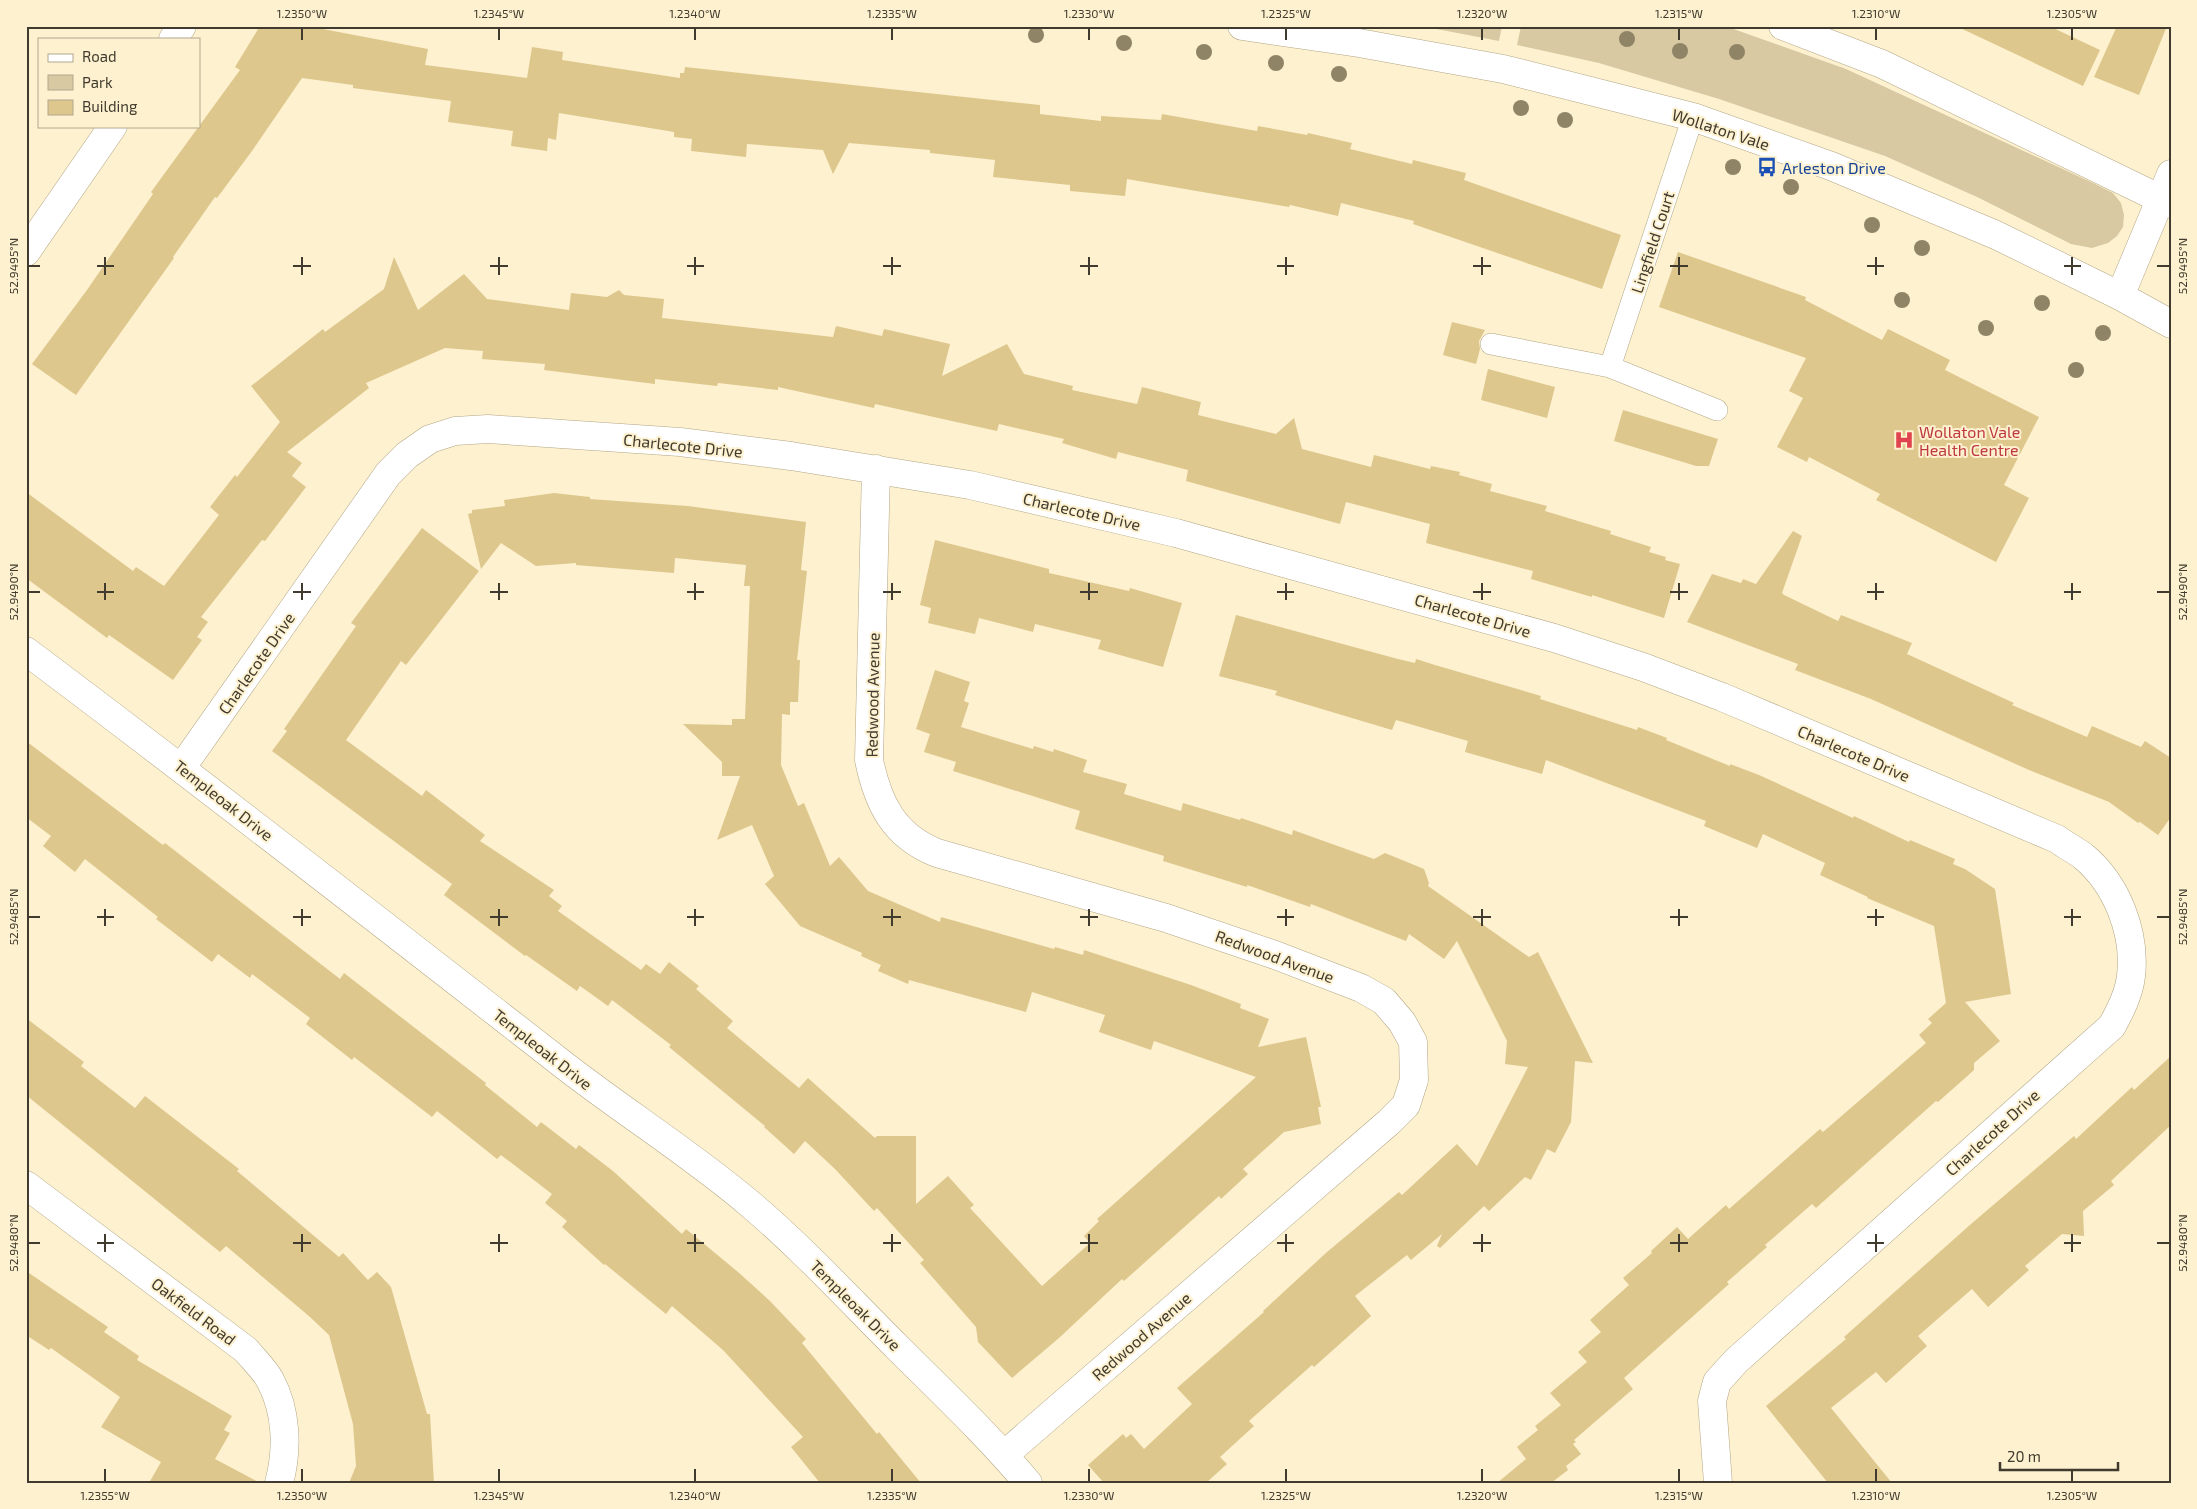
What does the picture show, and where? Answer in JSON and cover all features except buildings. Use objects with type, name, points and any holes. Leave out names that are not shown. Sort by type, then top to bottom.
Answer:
[{"type":"street","points":[[174,38],[182,26]]},
{"type":"street","name":"Wollaton Vale","points":[[1242,26],[1360,43],[1503,69],[1693,118],[1831,166],[1996,235],[2120,296],[2171,324]]},
{"type":"street","points":[[1783,26],[1882,64],[2166,202]]},
{"type":"street","points":[[26,252],[112,128]]},
{"type":"street","points":[[2120,296],[2166,202],[2171,174]]},
{"type":"street","name":"Charlecote Drive","points":[[182,768],[388,474],[408,455],[430,439],[456,431],[517,431],[680,442],[876,469],[970,486],[1176,533],[1554,638],[1644,667],[1722,697],[2057,839],[2083,856],[2101,875],[2114,894],[2128,926],[2131,945],[2131,976],[2123,1004],[2112,1026],[1736,1361],[1717,1382],[1712,1401],[1718,1483]]},
{"type":"street","name":"Redwood Avenue","points":[[876,469],[869,760],[880,799],[891,820],[906,837],[919,846],[937,854],[1166,918],[1275,955],[1361,988],[1384,1001],[1402,1022],[1413,1042],[1414,1080],[1406,1105],[1389,1122],[1004,1455]]},
{"type":"street","name":"Templeoak Drive","points":[[26,651],[182,768],[569,1070],[664,1138],[749,1203],[810,1260],[1004,1455],[1028,1483]]},
{"type":"street","name":"Oakfield Road","points":[[26,1185],[246,1350],[270,1380],[281,1408],[285,1452],[279,1483]]},
{"type":"lane","name":"Lingfield Court","points":[[1610,367],[1693,118]]},
{"type":"lane","points":[[1491,344],[1610,367],[1717,410]]},
{"type":"green space","points":[[1421,26],[1502,26],[1499,41]]},
{"type":"green space","points":[[1521,26],[1725,26],[1846,69],[2113,193],[2121,203],[2124,215],[2123,227],[2117,236],[2108,243],[2092,248],[2071,244],[1977,197],[1885,156],[1719,99],[1599,63],[1517,45]]},
{"type":"place","name":"Arleston Drive","points":[[1767,167]]},
{"type":"place","name":"Wollaton Vale Health Centre","points":[[1904,440]]}]
